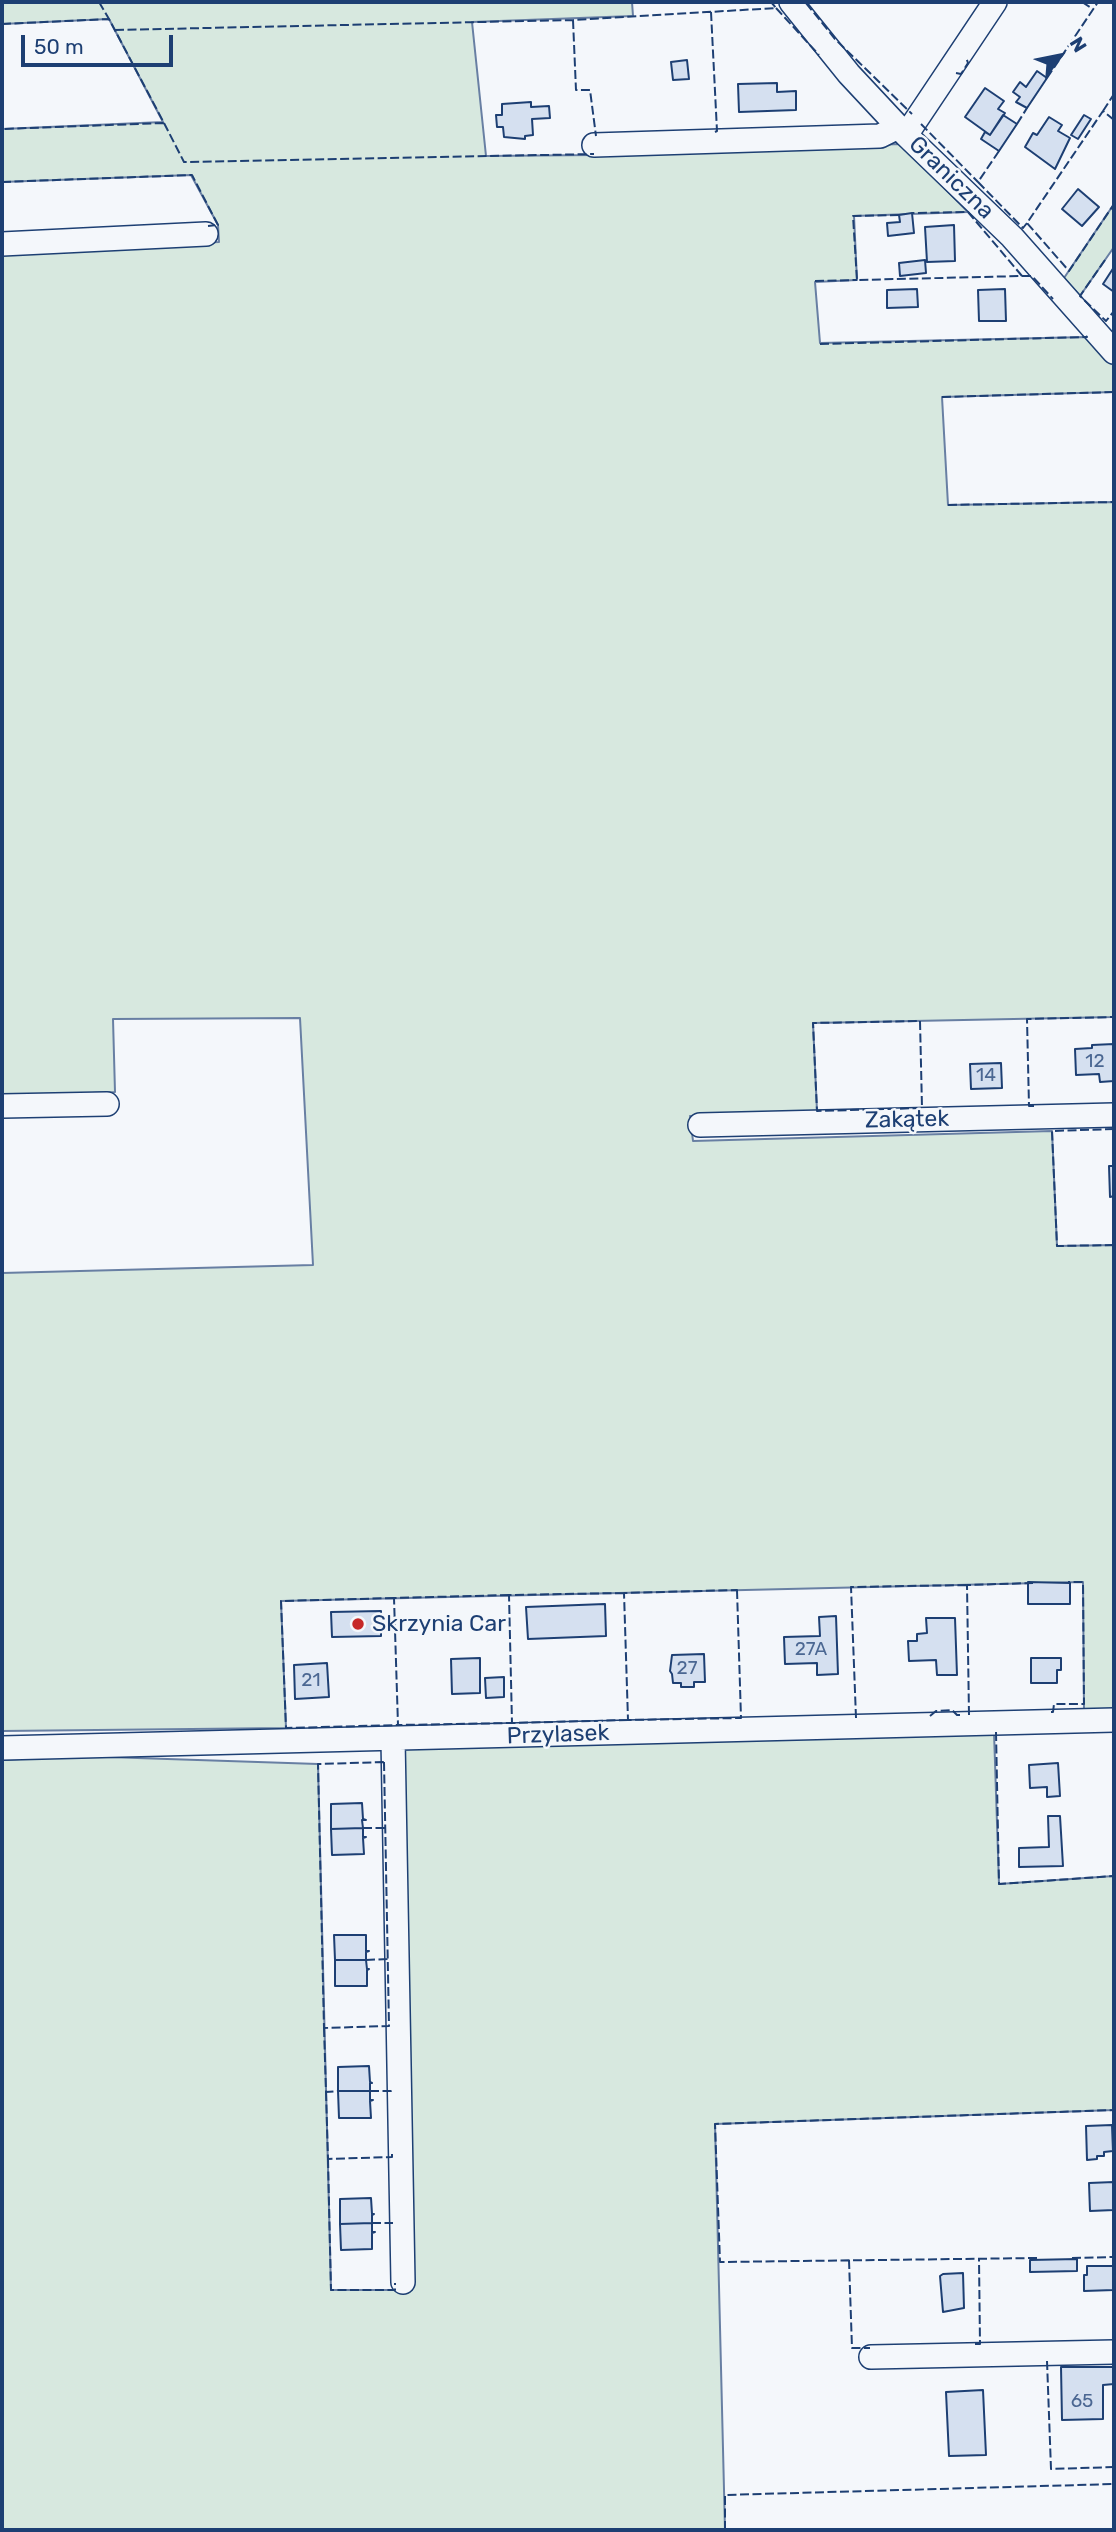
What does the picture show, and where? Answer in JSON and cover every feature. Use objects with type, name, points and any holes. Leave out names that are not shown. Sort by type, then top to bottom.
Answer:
[{"type":"street","name":"Graniczna","points":[[791,2],[849,74],[902,131],[1012,237],[1114,352]]},
{"type":"street","points":[[594,145],[880,136],[902,131],[995,2]]},
{"type":"street","points":[[2,244],[206,234]]},
{"type":"street","points":[[2,1106],[107,1104]]},
{"type":"street","name":"Zakątek","points":[[700,1125],[1114,1115]]},
{"type":"street","name":"Przylasek","points":[[2,1748],[1114,1720]]},
{"type":"street","points":[[393,1740],[403,2282]]},
{"type":"street","points":[[871,2357],[1114,2352]]},
{"type":"shaded area","points":[[2,2],[632,2],[633,16],[472,22],[486,156],[594,155],[901,144],[968,212],[854,216],[857,280],[815,282],[820,343],[1087,337],[1114,363],[1114,392],[942,397],[948,505],[1114,502],[1114,1017],[813,1023],[817,1111],[690,1116],[693,1141],[1052,1131],[1057,1246],[1114,1245],[1114,1711],[1084,1712],[1083,1582],[281,1601],[286,1728],[2,1731],[2,1273],[313,1265],[300,1018],[113,1019],[115,1092],[2,1097],[2,253],[219,242],[218,225],[191,175],[2,182],[2,129],[163,122],[109,19],[2,24]]},
{"type":"shaded area","points":[[1114,204],[1114,247],[1080,296],[1064,278]]},
{"type":"shaded area","points":[[994,1732],[999,1884],[1114,1876],[1114,2110],[715,2124],[725,2530],[3,2530],[2,1760],[77,1756],[318,1764],[331,2290],[412,2290],[401,1746]]},
{"type":"building","points":[[687,60],[689,79],[673,80],[671,62]]},
{"type":"building","points":[[1037,71],[1047,78],[1027,108],[1016,102],[1020,97],[1013,92],[1020,82],[1026,87]]},
{"type":"building","points":[[777,83],[777,92],[796,91],[796,110],[739,112],[738,84]]},
{"type":"building","points":[[985,88],[1004,101],[998,109],[1005,113],[990,135],[965,117]]},
{"type":"building","points":[[531,102],[531,107],[549,106],[550,118],[532,119],[533,135],[525,136],[525,139],[504,137],[503,127],[497,127],[496,115],[502,115],[502,104]]},
{"type":"building","points":[[1003,115],[1017,124],[999,151],[981,139],[985,132],[990,135]]},
{"type":"building","points":[[1084,115],[1091,119],[1078,139],[1071,135]]},
{"type":"building","points":[[1049,117],[1062,125],[1058,131],[1070,138],[1055,169],[1025,147],[1033,133],[1037,135]]},
{"type":"building","points":[[1078,189],[1099,207],[1082,226],[1062,209]]},
{"type":"building","points":[[912,213],[914,233],[888,236],[887,223],[900,222],[899,215]]},
{"type":"building","points":[[954,225],[955,261],[927,262],[925,227]]},
{"type":"building","points":[[925,260],[926,273],[900,276],[899,263]]},
{"type":"building","points":[[1114,267],[1114,292],[1103,284]]},
{"type":"building","points":[[917,289],[918,307],[887,308],[887,290]]},
{"type":"building","points":[[1005,289],[1006,321],[979,321],[978,290]]},
{"type":"building","points":[[1114,1044],[1114,1081],[1100,1082],[1099,1074],[1076,1075],[1075,1049]]},
{"type":"building","points":[[1001,1063],[1002,1088],[971,1089],[970,1064]]},
{"type":"building","points":[[1109,1166],[1114,1166],[1114,1196],[1110,1197]]},
{"type":"building","points":[[1028,1582],[1070,1583],[1070,1604],[1028,1604]]},
{"type":"building","points":[[605,1604],[606,1636],[528,1639],[526,1607]]},
{"type":"building","points":[[381,1611],[381,1636],[332,1637],[331,1612]]},
{"type":"building","points":[[836,1616],[838,1674],[817,1675],[817,1663],[785,1664],[784,1637],[820,1636],[819,1617]]},
{"type":"building","points":[[926,1618],[955,1618],[957,1675],[937,1675],[936,1660],[909,1661],[908,1641],[917,1641],[917,1634],[927,1633]]},
{"type":"building","points":[[704,1654],[705,1682],[694,1682],[694,1687],[681,1687],[681,1683],[673,1683],[670,1671],[672,1655]]},
{"type":"building","points":[[480,1658],[480,1693],[452,1694],[451,1659]]},
{"type":"building","points":[[1031,1658],[1061,1658],[1057,1683],[1031,1683]]},
{"type":"building","points":[[327,1663],[329,1697],[295,1699],[294,1665]]},
{"type":"building","points":[[504,1677],[504,1697],[486,1698],[485,1678]]},
{"type":"building","points":[[1058,1763],[1060,1796],[1047,1797],[1047,1787],[1030,1788],[1029,1765]]},
{"type":"building","points":[[362,1803],[363,1819],[366,1820],[362,1820],[363,1828],[331,1829],[331,1804]]},
{"type":"building","points":[[1048,1816],[1060,1816],[1063,1866],[1019,1867],[1019,1848],[1049,1847]]},
{"type":"building","points":[[363,1828],[363,1837],[366,1837],[363,1838],[364,1854],[332,1855],[331,1829]]},
{"type":"building","points":[[334,1935],[366,1935],[366,1951],[369,1951],[366,1952],[366,1960],[335,1960]]},
{"type":"building","points":[[335,1960],[366,1960],[369,1969],[367,1986],[335,1986]]},
{"type":"building","points":[[369,2066],[372,2083],[370,2091],[338,2091],[338,2067]]},
{"type":"building","points":[[338,2091],[370,2091],[370,2100],[373,2100],[370,2101],[371,2118],[339,2118]]},
{"type":"building","points":[[1112,2125],[1113,2151],[1104,2152],[1104,2156],[1097,2156],[1097,2159],[1087,2160],[1086,2126]]},
{"type":"building","points":[[1114,2182],[1114,2210],[1090,2211],[1089,2183]]},
{"type":"building","points":[[371,2198],[374,2214],[372,2223],[340,2224],[340,2199]]},
{"type":"building","points":[[372,2223],[372,2232],[375,2232],[372,2233],[372,2249],[341,2250],[340,2224]]},
{"type":"building","points":[[1077,2259],[1077,2271],[1030,2272],[1030,2260]]},
{"type":"building","points":[[1087,2266],[1114,2266],[1114,2290],[1084,2291]]},
{"type":"building","points":[[963,2273],[964,2308],[943,2312],[940,2276]]},
{"type":"building","points":[[1061,2367],[1114,2367],[1114,2384],[1103,2385],[1103,2419],[1062,2420]]},
{"type":"building","points":[[983,2390],[986,2455],[949,2456],[946,2392]]},
{"type":"fence","points":[[99,2],[109,19]]},
{"type":"fence","points":[[115,30],[573,20],[776,8],[771,2]]},
{"type":"fence","points":[[1082,2],[1093,9]]},
{"type":"fence","points":[[1047,78],[1098,2]]},
{"type":"fence","points":[[806,3],[835,39],[912,114]]},
{"type":"fence","points":[[776,8],[819,55]]},
{"type":"fence","points":[[711,12],[715,132]]},
{"type":"fence","points":[[2,24],[109,19],[164,123],[2,129]]},
{"type":"fence","points":[[573,20],[576,90],[590,90],[596,136]]},
{"type":"fence","points":[[956,73],[961,74],[968,63],[966,57]]},
{"type":"fence","points":[[1103,111],[1114,94]]},
{"type":"fence","points":[[1017,124],[1027,108]]},
{"type":"fence","points":[[1114,120],[1103,111],[1027,223],[1069,271],[1114,204]]},
{"type":"fence","points":[[164,123],[184,162],[594,154]]},
{"type":"fence","points":[[921,124],[978,182]]},
{"type":"fence","points":[[999,151],[978,182],[1023,228],[1027,223]]},
{"type":"fence","points":[[2,182],[192,175],[218,225],[208,226]]},
{"type":"fence","points":[[899,215],[853,216],[857,280],[1022,276],[968,212],[912,213]]},
{"type":"fence","points":[[1105,260],[1080,296],[1106,321],[1114,311]]},
{"type":"fence","points":[[1022,276],[1032,276],[1053,299]]},
{"type":"fence","points":[[815,281],[857,280]]},
{"type":"fence","points":[[820,344],[1086,336]]},
{"type":"fence","points":[[942,397],[1114,392]]},
{"type":"fence","points":[[948,505],[1114,502]]},
{"type":"fence","points":[[1034,1106],[1029,1106],[1027,1019],[1114,1017]]},
{"type":"fence","points":[[920,1021],[922,1108],[817,1111],[813,1023],[920,1021]]},
{"type":"fence","points":[[1114,1129],[1052,1131],[1057,1246],[1114,1245]]},
{"type":"fence","points":[[1051,1712],[1054,1704],[1084,1704],[1083,1582],[1068,1582]]},
{"type":"fence","points":[[969,1715],[967,1585],[1033,1583]]},
{"type":"fence","points":[[856,1718],[851,1587],[967,1585]]},
{"type":"fence","points":[[737,1590],[741,1718],[628,1720],[624,1593],[737,1590]]},
{"type":"fence","points":[[624,1593],[509,1595],[512,1723],[628,1720]]},
{"type":"fence","points":[[509,1595],[394,1598],[398,1725],[512,1723]]},
{"type":"fence","points":[[394,1598],[281,1601],[286,1728],[398,1725]]},
{"type":"fence","points":[[930,1716],[936,1711],[952,1710],[960,1715]]},
{"type":"fence","points":[[996,1732],[999,1884],[1114,1876]]},
{"type":"fence","points":[[384,1762],[389,2026],[324,2028],[318,1764],[384,1762]]},
{"type":"fence","points":[[363,1828],[385,1828]]},
{"type":"fence","points":[[366,1960],[388,1959]]},
{"type":"fence","points":[[324,2028],[326,2092],[338,2091]]},
{"type":"fence","points":[[370,2091],[391,2089]]},
{"type":"fence","points":[[326,2092],[328,2159],[392,2157],[392,2154]]},
{"type":"fence","points":[[1037,2258],[720,2262],[715,2124],[1114,2110]]},
{"type":"fence","points":[[328,2159],[331,2290],[395,2290],[395,2283]]},
{"type":"fence","points":[[372,2223],[393,2223]]},
{"type":"fence","points":[[1072,2258],[1114,2257]]},
{"type":"fence","points":[[975,2344],[980,2344],[979,2259]]},
{"type":"fence","points":[[849,2260],[852,2348],[870,2348]]},
{"type":"fence","points":[[1047,2361],[1051,2469],[1114,2467]]},
{"type":"fence","points":[[2,2482],[3,2530]]},
{"type":"fence","points":[[725,2530],[725,2495],[1114,2484]]},
{"type":"place","name":"Skrzynia Car","points":[[358,1624]]}]
